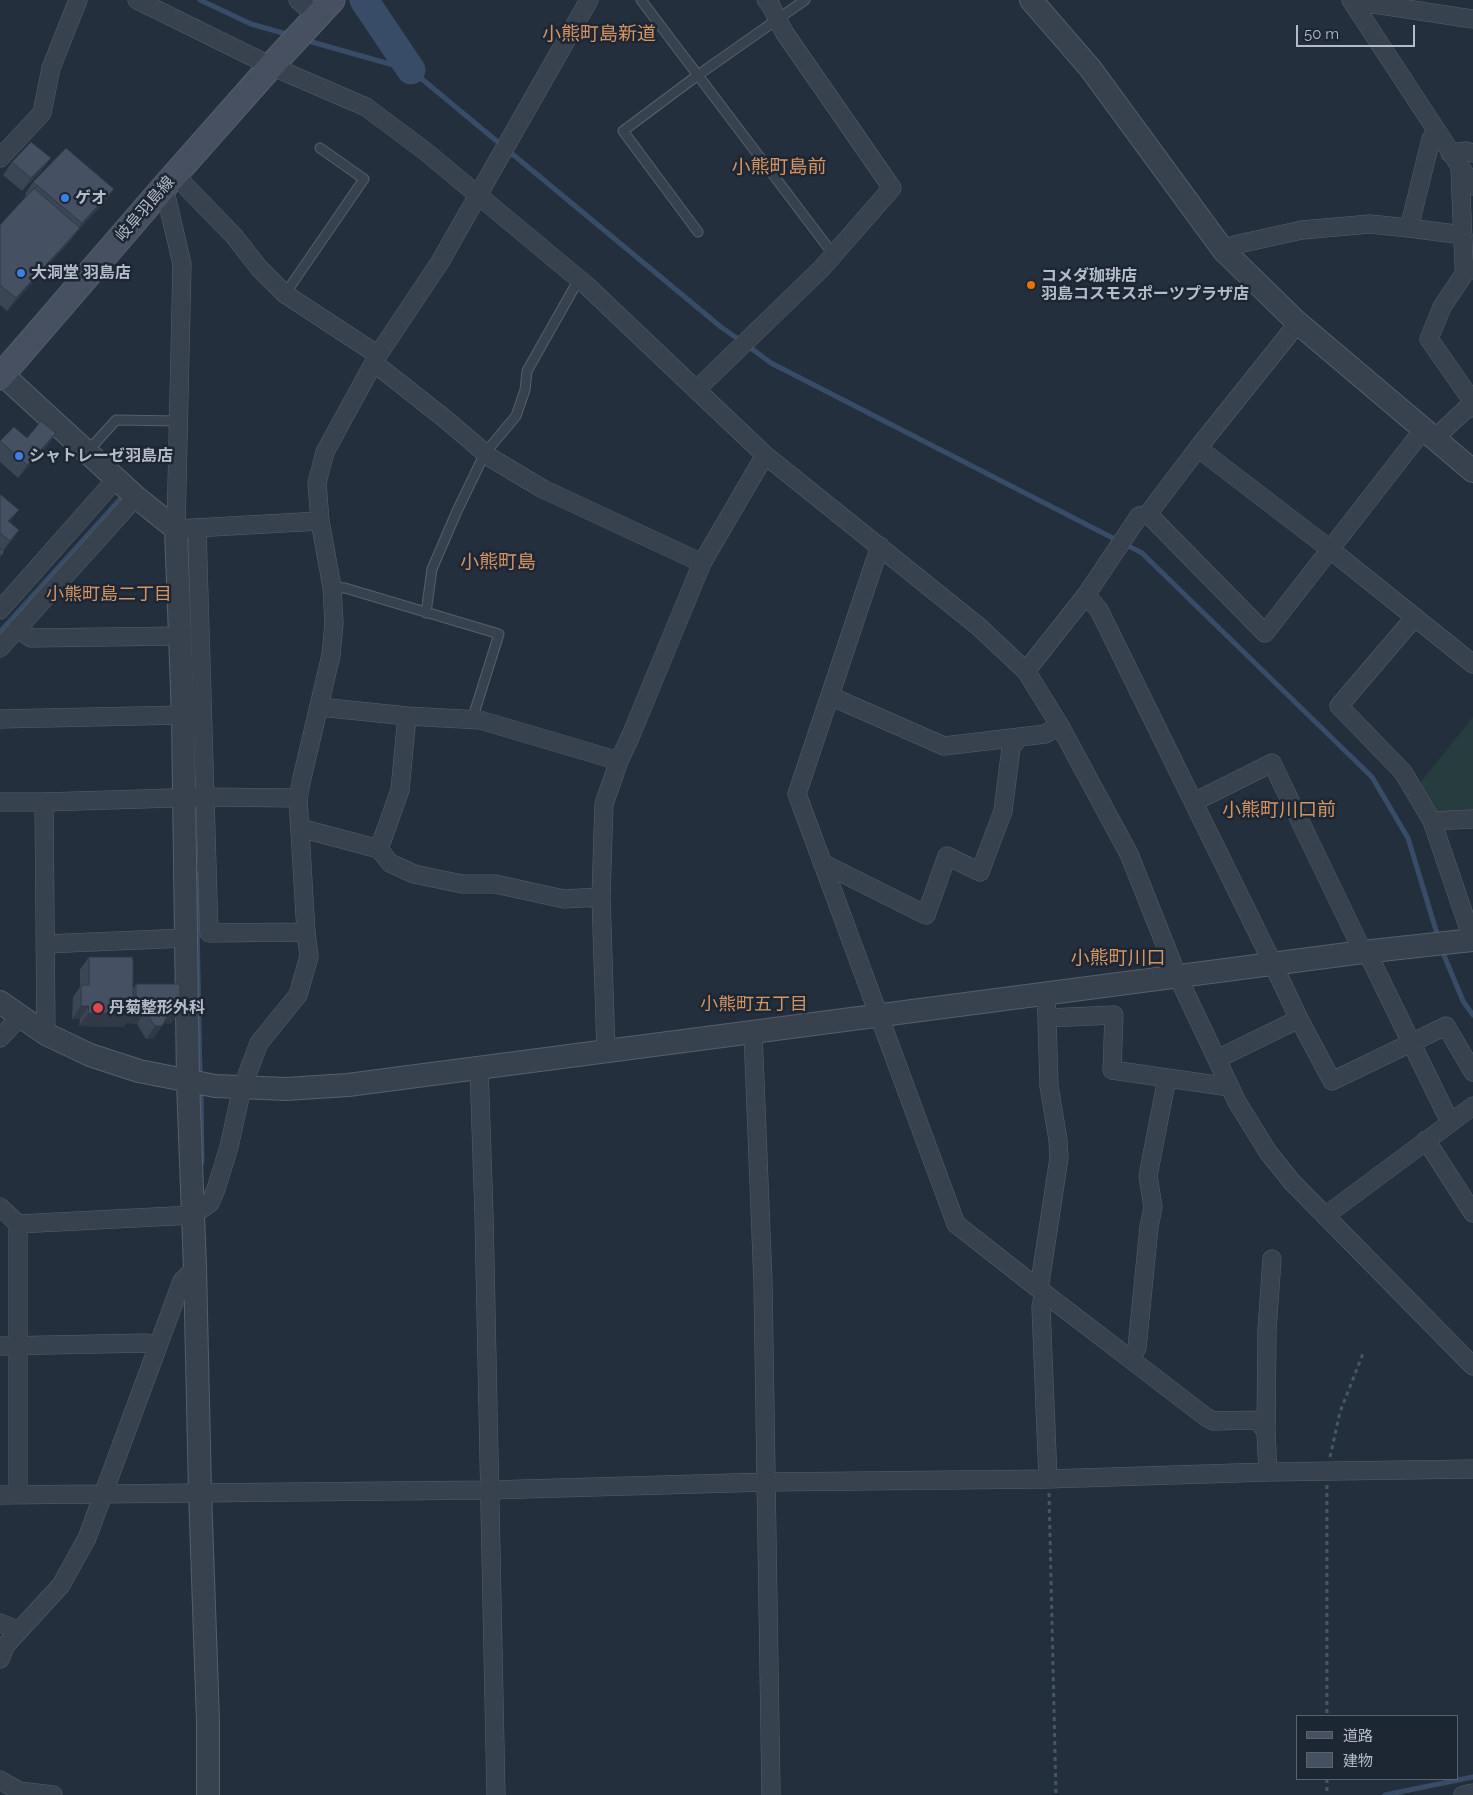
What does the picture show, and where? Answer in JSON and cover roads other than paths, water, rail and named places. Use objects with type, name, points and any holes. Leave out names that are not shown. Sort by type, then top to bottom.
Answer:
[{"type":"main road","name":"岐阜羽島線","points":[[1,374],[277,60],[321,13]]},
{"type":"street","points":[[0,158],[42,113],[51,68],[78,0]]},
{"type":"street","points":[[137,0],[277,60],[366,107],[425,151],[579,279],[765,455],[978,626],[1026,671],[1060,726],[1128,854],[1178,977],[1237,1102],[1268,1152],[1292,1182],[1473,1366]]},
{"type":"street","points":[[298,0],[321,13]]},
{"type":"street","points":[[0,1207],[18,1224],[193,1215],[210,1203],[229,1147],[242,1088],[259,1043],[298,995],[309,957],[298,798],[332,655],[334,623],[332,587],[320,522],[317,483],[325,452],[376,359],[440,262],[589,0]]},
{"type":"street","points":[[696,390],[821,268],[892,188],[766,0]]},
{"type":"street","points":[[1031,0],[1090,68],[1224,251],[1298,322],[1473,471]]},
{"type":"street","points":[[1353,3],[1374,4],[1473,19]]},
{"type":"street","points":[[1353,3],[1473,186]]},
{"type":"street","points":[[1409,228],[1431,139],[1436,131]]},
{"type":"street","points":[[1455,160],[1466,151],[1473,152]]},
{"type":"street","points":[[1455,160],[1463,235],[1464,266],[1471,269],[1442,306],[1429,339],[1473,402]]},
{"type":"street","points":[[170,181],[234,236],[258,268],[285,294],[376,359],[485,453],[543,489],[702,562]]},
{"type":"street","points":[[170,181],[182,264],[179,421],[187,529],[192,668],[195,797],[195,934],[188,1082],[208,1721],[208,1795]]},
{"type":"street","points":[[1224,251],[1234,245],[1302,230],[1370,224],[1463,235]]},
{"type":"street","points":[[1026,671],[1086,595],[1107,562],[1298,322]]},
{"type":"street","points":[[1,374],[136,497],[187,529],[320,522]]},
{"type":"street","points":[[1141,519],[1265,632],[1429,434],[1464,410],[1473,408]]},
{"type":"street","points":[[1198,448],[1331,550],[1473,664]]},
{"type":"street","points":[[606,1050],[601,897],[604,804],[619,761],[702,562],[765,455]]},
{"type":"street","points":[[0,610],[116,479]]},
{"type":"street","points":[[0,648],[136,497]]},
{"type":"street","points":[[187,529],[181,636],[192,668],[183,714],[195,797]]},
{"type":"street","points":[[880,546],[797,794],[956,1224],[1206,1417],[1213,1421],[1258,1420],[1266,1432]]},
{"type":"street","points":[[1086,595],[1099,610],[1299,1019],[1332,1081],[1446,1026],[1473,1072]]},
{"type":"street","points":[[0,1002],[46,1034],[90,1055],[139,1071],[188,1082],[242,1088],[286,1089],[348,1085],[606,1050],[1470,940],[1432,821],[1403,772],[1339,706],[1414,618]]},
{"type":"street","points":[[17,628],[31,638],[181,636]]},
{"type":"street","points":[[830,696],[944,746],[1045,734],[1060,726]]},
{"type":"street","points":[[320,707],[407,716],[480,720],[619,761]]},
{"type":"street","points":[[0,718],[183,714]]},
{"type":"street","points":[[379,850],[400,790],[407,716]]},
{"type":"street","points":[[822,863],[926,915],[947,856],[980,872],[1003,811],[1011,748],[1019,737]]},
{"type":"street","points":[[1194,802],[1272,763],[1450,1122]]},
{"type":"street","points":[[0,802],[195,797],[298,798]]},
{"type":"street","points":[[44,802],[46,1034]]},
{"type":"street","points":[[1432,821],[1473,819]]},
{"type":"street","points":[[300,828],[379,850],[390,863],[414,874],[462,884],[495,884],[564,899],[601,897]]},
{"type":"street","points":[[45,944],[195,934],[306,932]]},
{"type":"street","points":[[1046,994],[1049,1086],[1059,1158],[1040,1308],[1048,1479]]},
{"type":"street","points":[[1047,1018],[1114,1015],[1112,1070],[1230,1087]]},
{"type":"street","points":[[0,1038],[20,1017]]},
{"type":"street","points":[[1217,1059],[1299,1019]]},
{"type":"street","points":[[753,1032],[763,1283],[771,1795]]},
{"type":"street","points":[[479,1067],[496,1795]]},
{"type":"street","points":[[1131,1359],[1137,1348],[1149,1226],[1153,1206],[1148,1176],[1167,1078]]},
{"type":"street","points":[[1325,1216],[1473,1106]]},
{"type":"street","points":[[1426,1140],[1473,1213]]},
{"type":"street","points":[[18,1224],[8,1345],[9,1495],[490,1490],[766,1482],[1048,1479],[1268,1472],[1473,1469]]},
{"type":"street","points":[[1268,1472],[1266,1432],[1267,1330],[1272,1259]]},
{"type":"street","points":[[0,1659],[6,1645],[18,1630],[61,1585],[87,1538],[182,1281],[195,1268]]},
{"type":"street","points":[[8,1345],[147,1343],[158,1345]]},
{"type":"street","points":[[0,1623],[18,1630]]},
{"type":"street","points":[[0,1780],[19,1791],[53,1795]]},
{"type":"street","points":[[0,1786],[1,1795]]},
{"type":"street","points":[[1463,1795],[1473,1793]]},
{"type":"lane","points":[[641,0],[833,254]]},
{"type":"lane","points":[[698,232],[623,131],[698,75],[805,0]]},
{"type":"lane","points":[[285,294],[364,179],[320,148]]},
{"type":"lane","points":[[426,614],[432,570],[457,511],[485,453],[516,416],[524,390],[527,371],[579,279]]},
{"type":"lane","points":[[87,452],[116,420],[179,421]]},
{"type":"lane","points":[[332,587],[345,588],[426,614],[499,634],[472,720]]},
{"type":"waterway","points":[[200,0],[251,24],[290,35]]},
{"type":"waterway","points":[[364,0],[411,70]]},
{"type":"waterway","points":[[305,40],[411,70],[721,327],[741,341]]},
{"type":"waterway","points":[[748,346],[771,363],[1142,553],[1372,777],[1408,838],[1438,937]]},
{"type":"waterway","points":[[0,632],[124,495]]},
{"type":"waterway","points":[[196,873],[200,1077]]},
{"type":"waterway","points":[[1441,948],[1463,1001],[1473,1015]]},
{"type":"waterway","points":[[201,1088],[202,1162]]},
{"type":"waterway","points":[[1385,1795],[1473,1777]]},
{"type":"place","name":"ゲオ","points":[[65,198]]},
{"type":"place","name":"大洞堂 羽島店","points":[[21,273]]},
{"type":"place","name":"コメダ珈琲店 羽島コスモスポーツプラザ店","points":[[1031,285]]},
{"type":"place","name":"シャトレーゼ羽島店","points":[[19,456]]},
{"type":"place","name":"丹菊整形外科","points":[[98,1008]]},
{"type":"district","name":"小熊町島新道","points":[[599,34]]},
{"type":"district","name":"小熊町島前","points":[[779,167]]},
{"type":"district","name":"小熊町島","points":[[498,562]]},
{"type":"district","name":"小熊町島二丁目","points":[[109,595]]},
{"type":"district","name":"小熊町川口前","points":[[1279,810]]},
{"type":"district","name":"小熊町川口","points":[[1118,958]]},
{"type":"district","name":"小熊町五丁目","points":[[754,1005]]}]
